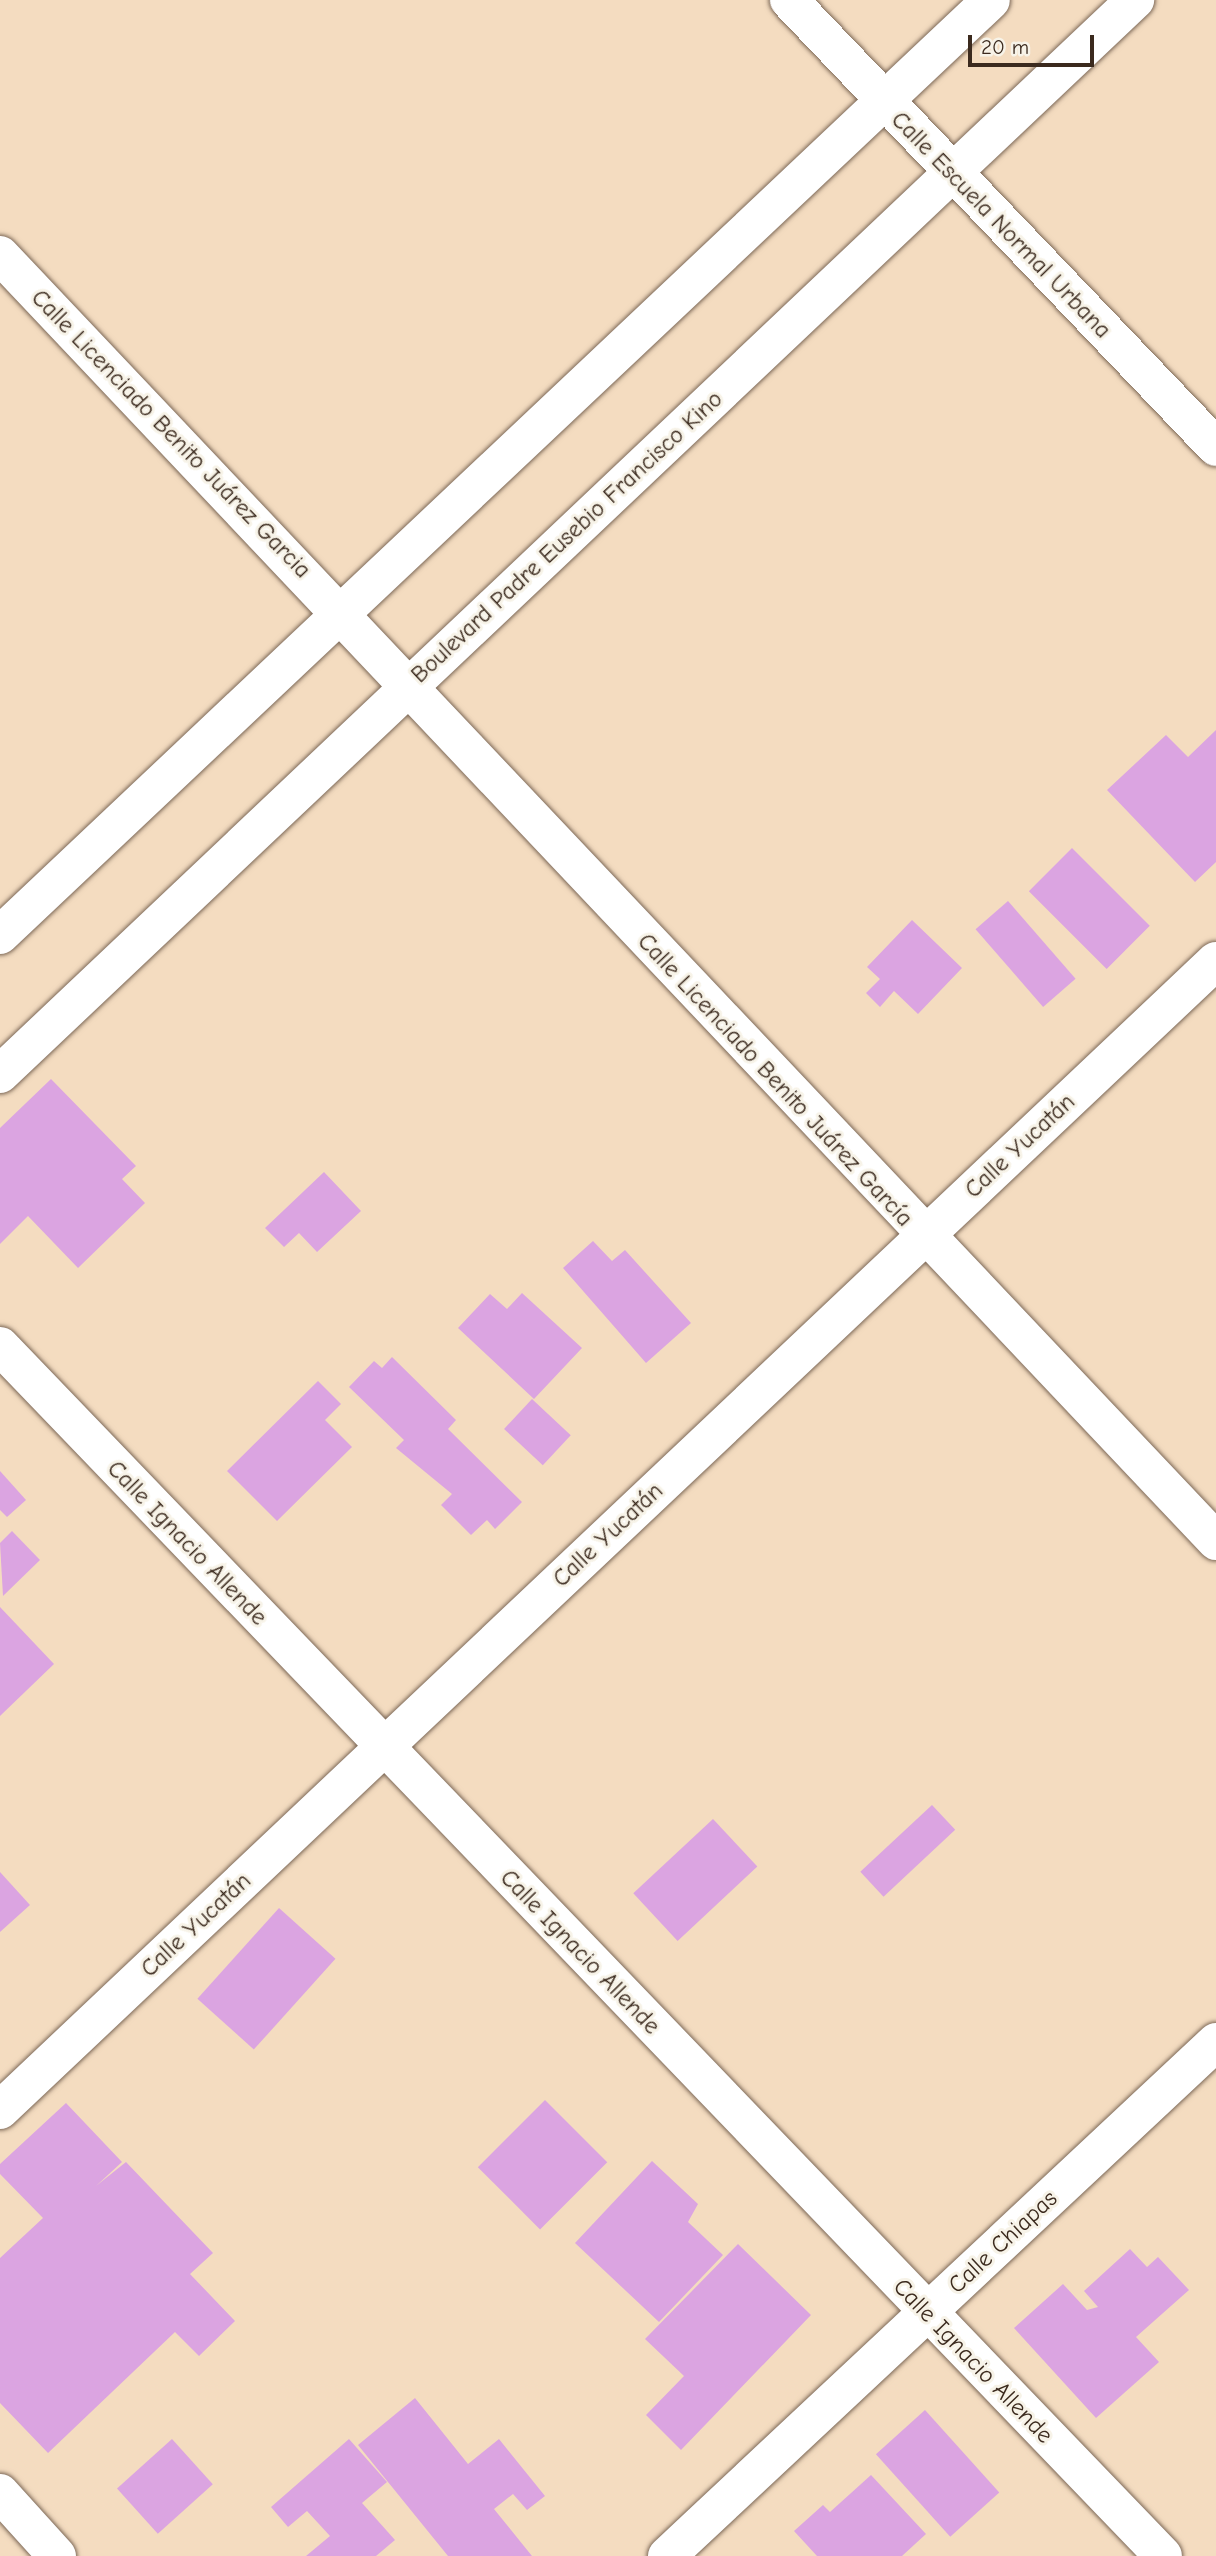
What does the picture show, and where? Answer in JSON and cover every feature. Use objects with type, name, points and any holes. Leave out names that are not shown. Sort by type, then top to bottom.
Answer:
[{"type":"street","name":"Calle Escuela Normal Urbana","points":[[789,0],[882,102],[1216,447]]},
{"type":"street","points":[[0,935],[991,0]]},
{"type":"street","name":"Boulevard Padre Eusebio Francisco Kino","points":[[0,1074],[1135,0]]},
{"type":"street","name":"Calle Licenciado Benito Juárez Garcia","points":[[0,255],[342,612]]},
{"type":"street","name":"Calle Licenciado Benito Juárez García","points":[[342,612],[407,690],[923,1237],[1216,1541]]},
{"type":"street","name":"Calle Yucatán","points":[[0,2110],[1216,961]]},
{"type":"street","name":"Calle Ignacio Allende","points":[[0,1346],[926,2313],[1163,2556]]},
{"type":"street","name":"Calle Chiapas","points":[[667,2556],[1216,2042]]},
{"type":"street","points":[[0,2493],[57,2556]]},
{"type":"building","points":[[1216,730],[1216,862],[1195,882],[1107,790],[1166,735],[1188,757]]},
{"type":"building","points":[[1072,848],[1150,926],[1107,969],[1029,891]]},
{"type":"building","points":[[1008,901],[1076,979],[1043,1007],[976,929]]},
{"type":"building","points":[[912,920],[962,968],[918,1014],[894,991],[880,1007],[866,993],[880,979],[867,967]]},
{"type":"building","points":[[51,1079],[136,1166],[122,1179],[145,1203],[78,1268],[28,1216],[0,1244],[0,1128]]},
{"type":"building","points":[[324,1172],[361,1211],[317,1252],[299,1233],[284,1247],[265,1228]]},
{"type":"building","points":[[593,1241],[612,1261],[625,1250],[691,1323],[646,1363],[563,1268]]},
{"type":"building","points":[[522,1293],[582,1348],[534,1399],[458,1328],[490,1294],[507,1309]]},
{"type":"building","points":[[392,1357],[456,1420],[448,1429],[522,1502],[495,1529],[487,1520],[471,1535],[441,1505],[452,1494],[396,1448],[404,1440],[349,1387],[374,1361],[382,1368]]},
{"type":"building","points":[[318,1381],[341,1404],[325,1420],[352,1447],[277,1521],[227,1471]]},
{"type":"building","points":[[532,1399],[571,1435],[543,1465],[504,1429]]},
{"type":"building","points":[[0,1471],[26,1500],[7,1517],[0,1510]]},
{"type":"building","points":[[12,1531],[40,1560],[3,1596],[0,1543]]},
{"type":"building","points":[[0,1607],[54,1664],[0,1716]]},
{"type":"building","points":[[932,1805],[955,1830],[884,1897],[860,1872]]},
{"type":"building","points":[[713,1819],[757,1867],[678,1941],[633,1893]]},
{"type":"building","points":[[0,1872],[30,1905],[0,1932]]},
{"type":"building","points":[[279,1908],[335,1959],[254,2050],[197,1999]]},
{"type":"building","points":[[545,2100],[607,2162],[540,2229],[478,2167]]},
{"type":"building","points":[[66,2103],[122,2162],[96,2186],[126,2162],[213,2253],[190,2274],[235,2321],[199,2356],[175,2332],[48,2453],[0,2403],[0,2258],[43,2218],[0,2174],[0,2164]]},
{"type":"building","points":[[652,2161],[698,2204],[688,2222],[723,2255],[659,2322],[575,2243]]},
{"type":"building","points":[[738,2244],[811,2315],[681,2450],[646,2415],[684,2376],[645,2339]]},
{"type":"building","points":[[1130,2249],[1147,2267],[1158,2257],[1189,2290],[1136,2337],[1159,2362],[1096,2418],[1014,2328],[1063,2284],[1087,2310],[1098,2307],[1084,2291]]},
{"type":"building","points":[[415,2398],[468,2464],[499,2439],[545,2496],[527,2510],[513,2494],[494,2509],[532,2556],[448,2556],[358,2445]]},
{"type":"building","points":[[925,2410],[999,2492],[950,2537],[876,2454]]},
{"type":"building","points":[[172,2439],[213,2484],[158,2534],[117,2489]]},
{"type":"building","points":[[349,2439],[387,2482],[362,2503],[395,2540],[376,2556],[306,2556],[330,2536],[307,2511],[288,2527],[271,2507]]},
{"type":"building","points":[[871,2475],[926,2534],[902,2556],[817,2556],[794,2531],[823,2505],[830,2512]]}]
